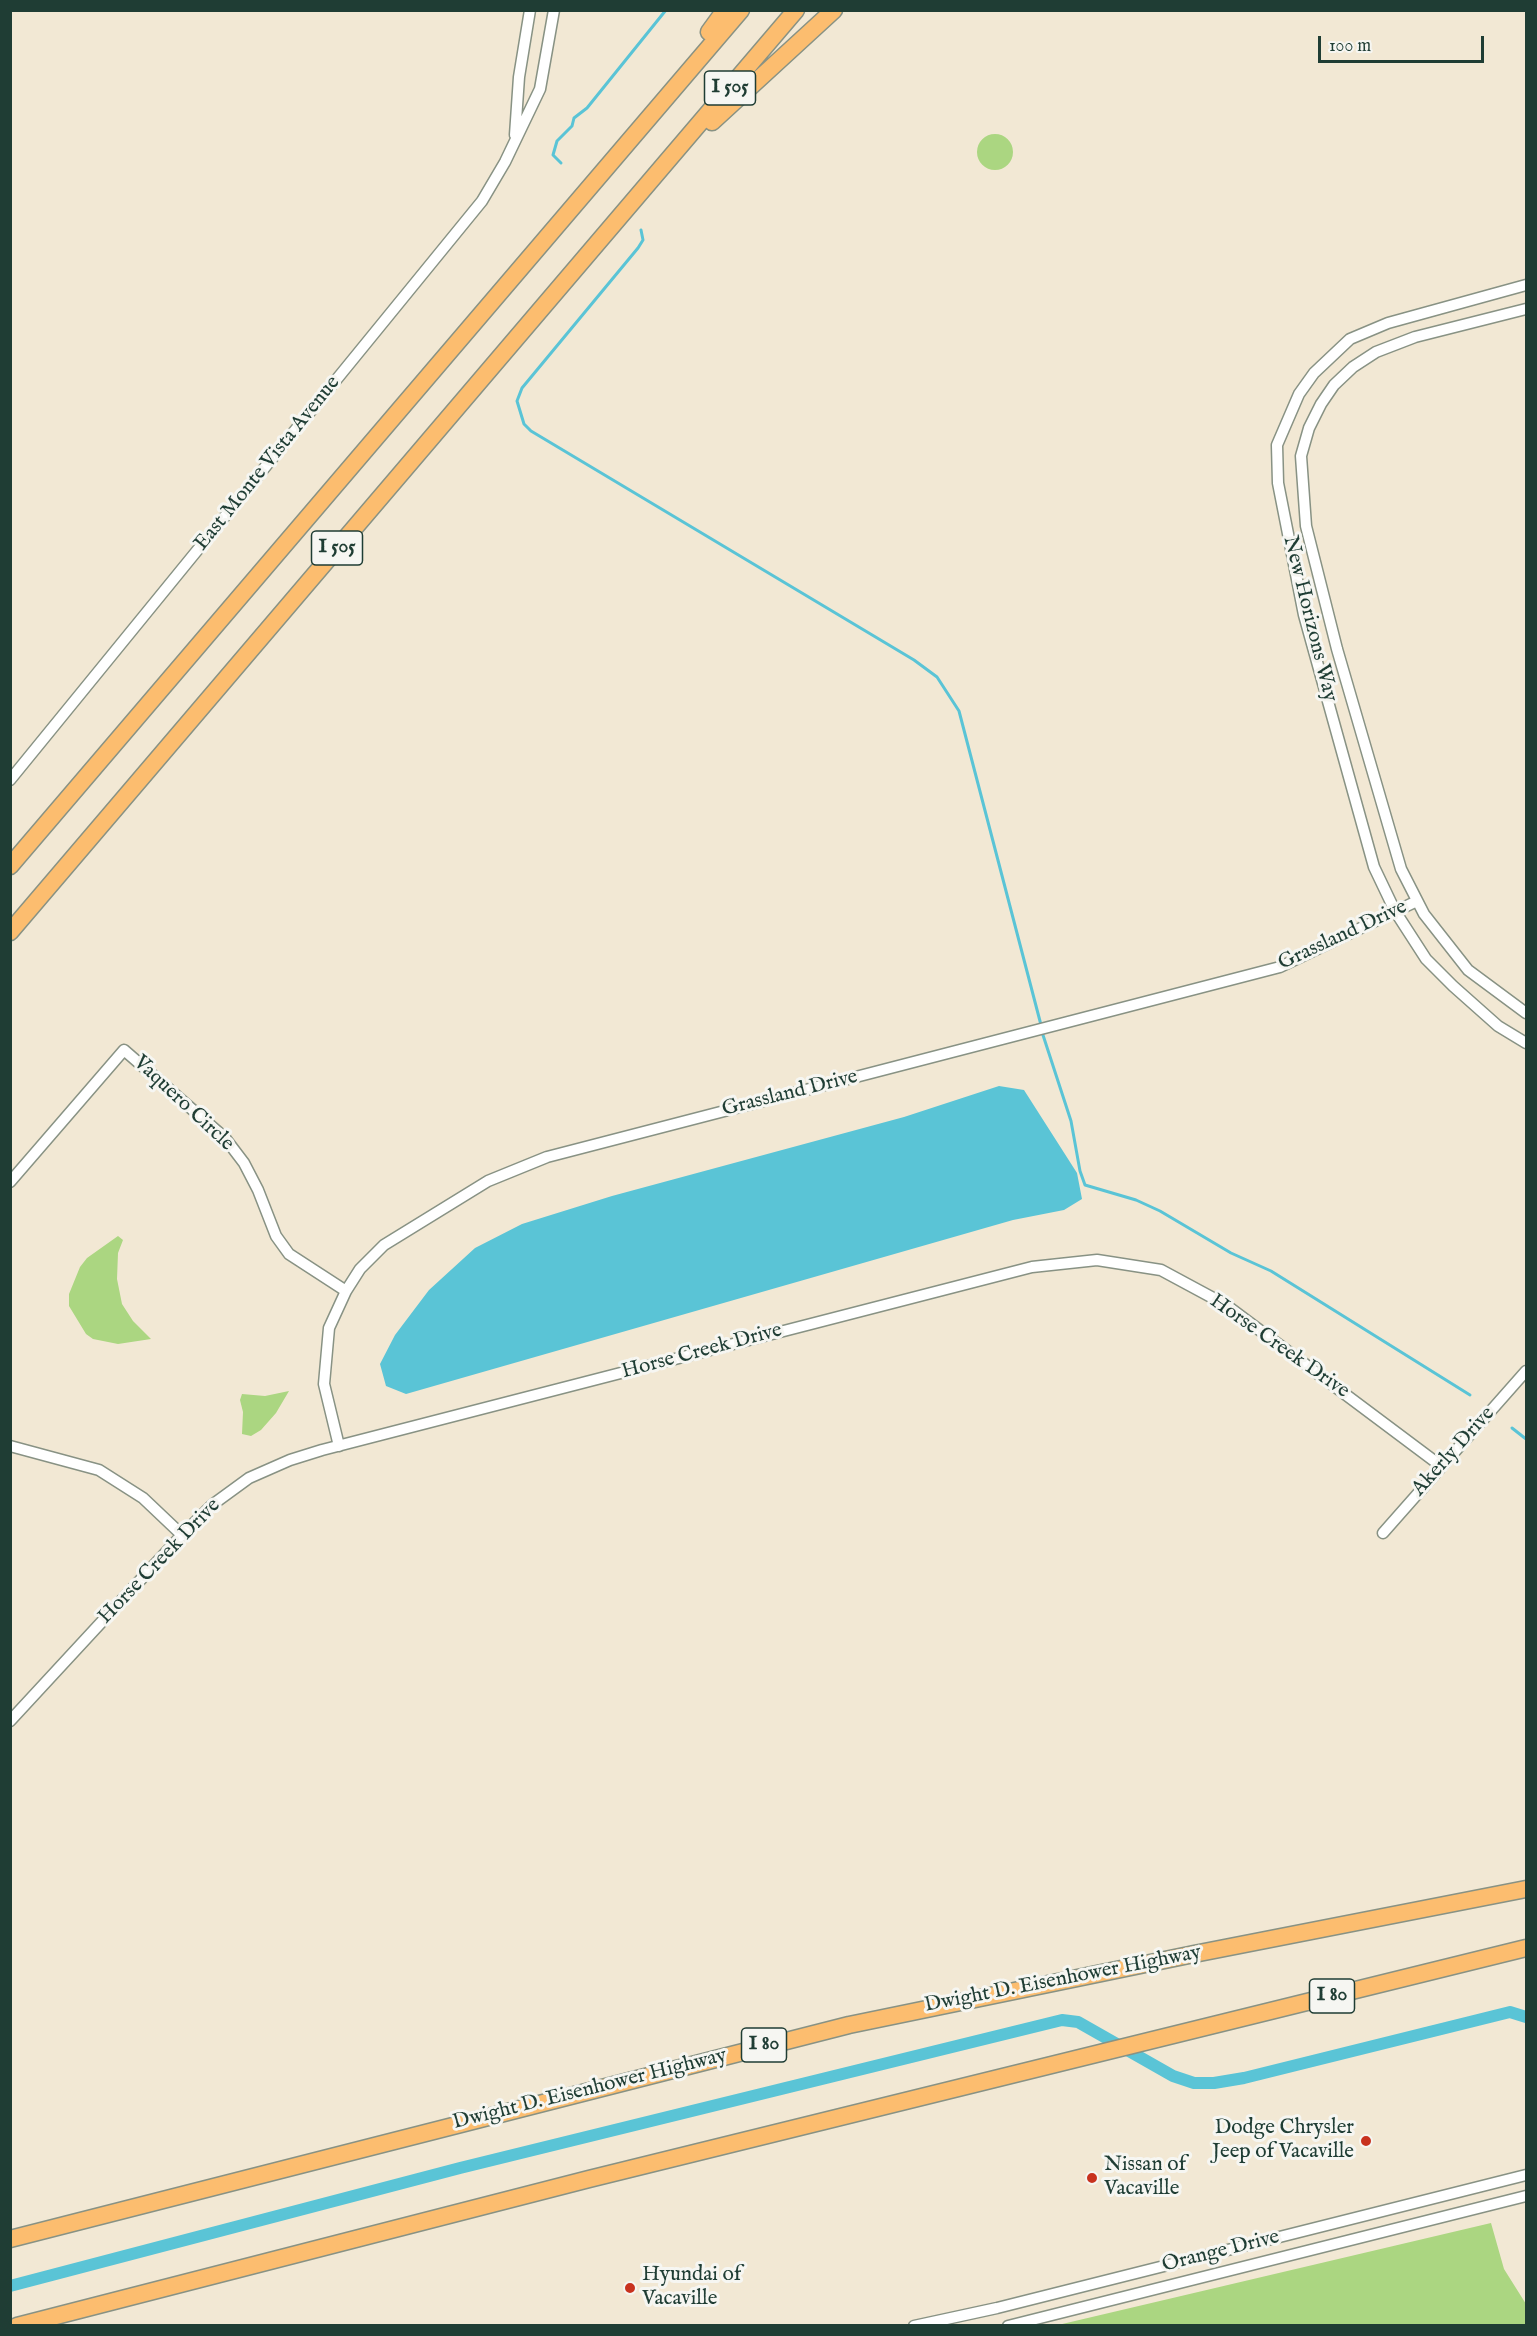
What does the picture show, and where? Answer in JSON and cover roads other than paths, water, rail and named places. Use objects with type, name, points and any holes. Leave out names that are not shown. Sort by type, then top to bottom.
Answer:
[{"type":"highway","points":[[615,158],[725,10]]},
{"type":"highway","name":"I 505","points":[[10,866],[741,10]]},
{"type":"highway","name":"I 505","points":[[10,932],[796,10]]},
{"type":"highway","points":[[664,165],[834,10]]},
{"type":"highway","name":"Dwight D. Eisenhower Highway","points":[[10,2239],[849,2025],[1527,1889]]},
{"type":"highway","name":"I 80","points":[[17,2325],[566,2185],[1527,1948]]},
{"type":"street","name":"East Monte Vista Avenue","points":[[514,141],[519,77],[530,10]]},
{"type":"street","name":"East Monte Vista Avenue","points":[[10,780],[482,201],[540,89],[554,10]]},
{"type":"street","name":"New Horizons Way","points":[[1527,285],[1388,323],[1350,339],[1314,373],[1299,394],[1277,444],[1278,483],[1304,615],[1374,867],[1395,911],[1426,958],[1453,986],[1498,1026],[1527,1043]]},
{"type":"street","name":"New Horizons Way","points":[[1527,309],[1415,337],[1376,352],[1353,366],[1334,385],[1321,404],[1301,456],[1306,526],[1337,649],[1401,869],[1424,914],[1468,969],[1527,1013]]},
{"type":"street","name":"Grassland Drive","points":[[339,1446],[324,1384],[329,1328],[346,1291],[360,1269],[384,1245],[488,1181],[547,1157],[1280,967],[1417,901]]},
{"type":"street","name":"Vaquero Circle","points":[[10,1182],[124,1050],[225,1138],[244,1163],[258,1190],[276,1236],[289,1254],[346,1291]]},
{"type":"street","name":"Horse Creek Drive","points":[[10,1721],[212,1504],[249,1478],[290,1460],[339,1446],[1032,1267],[1097,1260],[1161,1270],[1226,1305],[1441,1466]]},
{"type":"street","name":"Akerly Drive","points":[[1383,1533],[1527,1371]]},
{"type":"street","points":[[10,1446],[99,1470],[143,1498],[182,1535]]},
{"type":"street","name":"Orange Drive","points":[[914,2325],[997,2308],[1527,2175]]},
{"type":"street","points":[[1503,2181],[1506,2201]]},
{"type":"street","name":"Orange Drive","points":[[1008,2325],[1527,2196]]},
{"type":"water","points":[[999,1086],[1024,1090],[1077,1173],[1082,1199],[1064,1210],[1013,1220],[406,1394],[386,1386],[380,1364],[395,1335],[429,1290],[475,1248],[522,1224],[612,1196],[904,1117]]},
{"type":"waterway","points":[[561,163],[553,155],[557,141],[572,126],[574,118],[587,108],[666,10]]},
{"type":"waterway","points":[[641,230],[643,240],[638,248],[522,388],[517,401],[524,424],[531,431],[914,660],[937,677],[959,711],[1041,1025]]},
{"type":"waterway","points":[[1042,1032],[1071,1121],[1080,1171],[1085,1185],[1136,1200],[1160,1211],[1231,1253],[1271,1271],[1470,1395]]},
{"type":"waterway","points":[[1512,1428],[1526,1439]]},
{"type":"waterway","points":[[10,2286],[460,2168],[1062,2020],[1078,2022],[1173,2076],[1194,2083],[1214,2083],[1244,2078],[1510,2012],[1526,2017]]},
{"type":"place","name":"Dodge Chrysler Jeep of Vacaville","points":[[1366,2141]]},
{"type":"place","name":"Nissan of Vacaville","points":[[1092,2178]]},
{"type":"place","name":"Hyundai of Vacaville","points":[[630,2288]]}]
